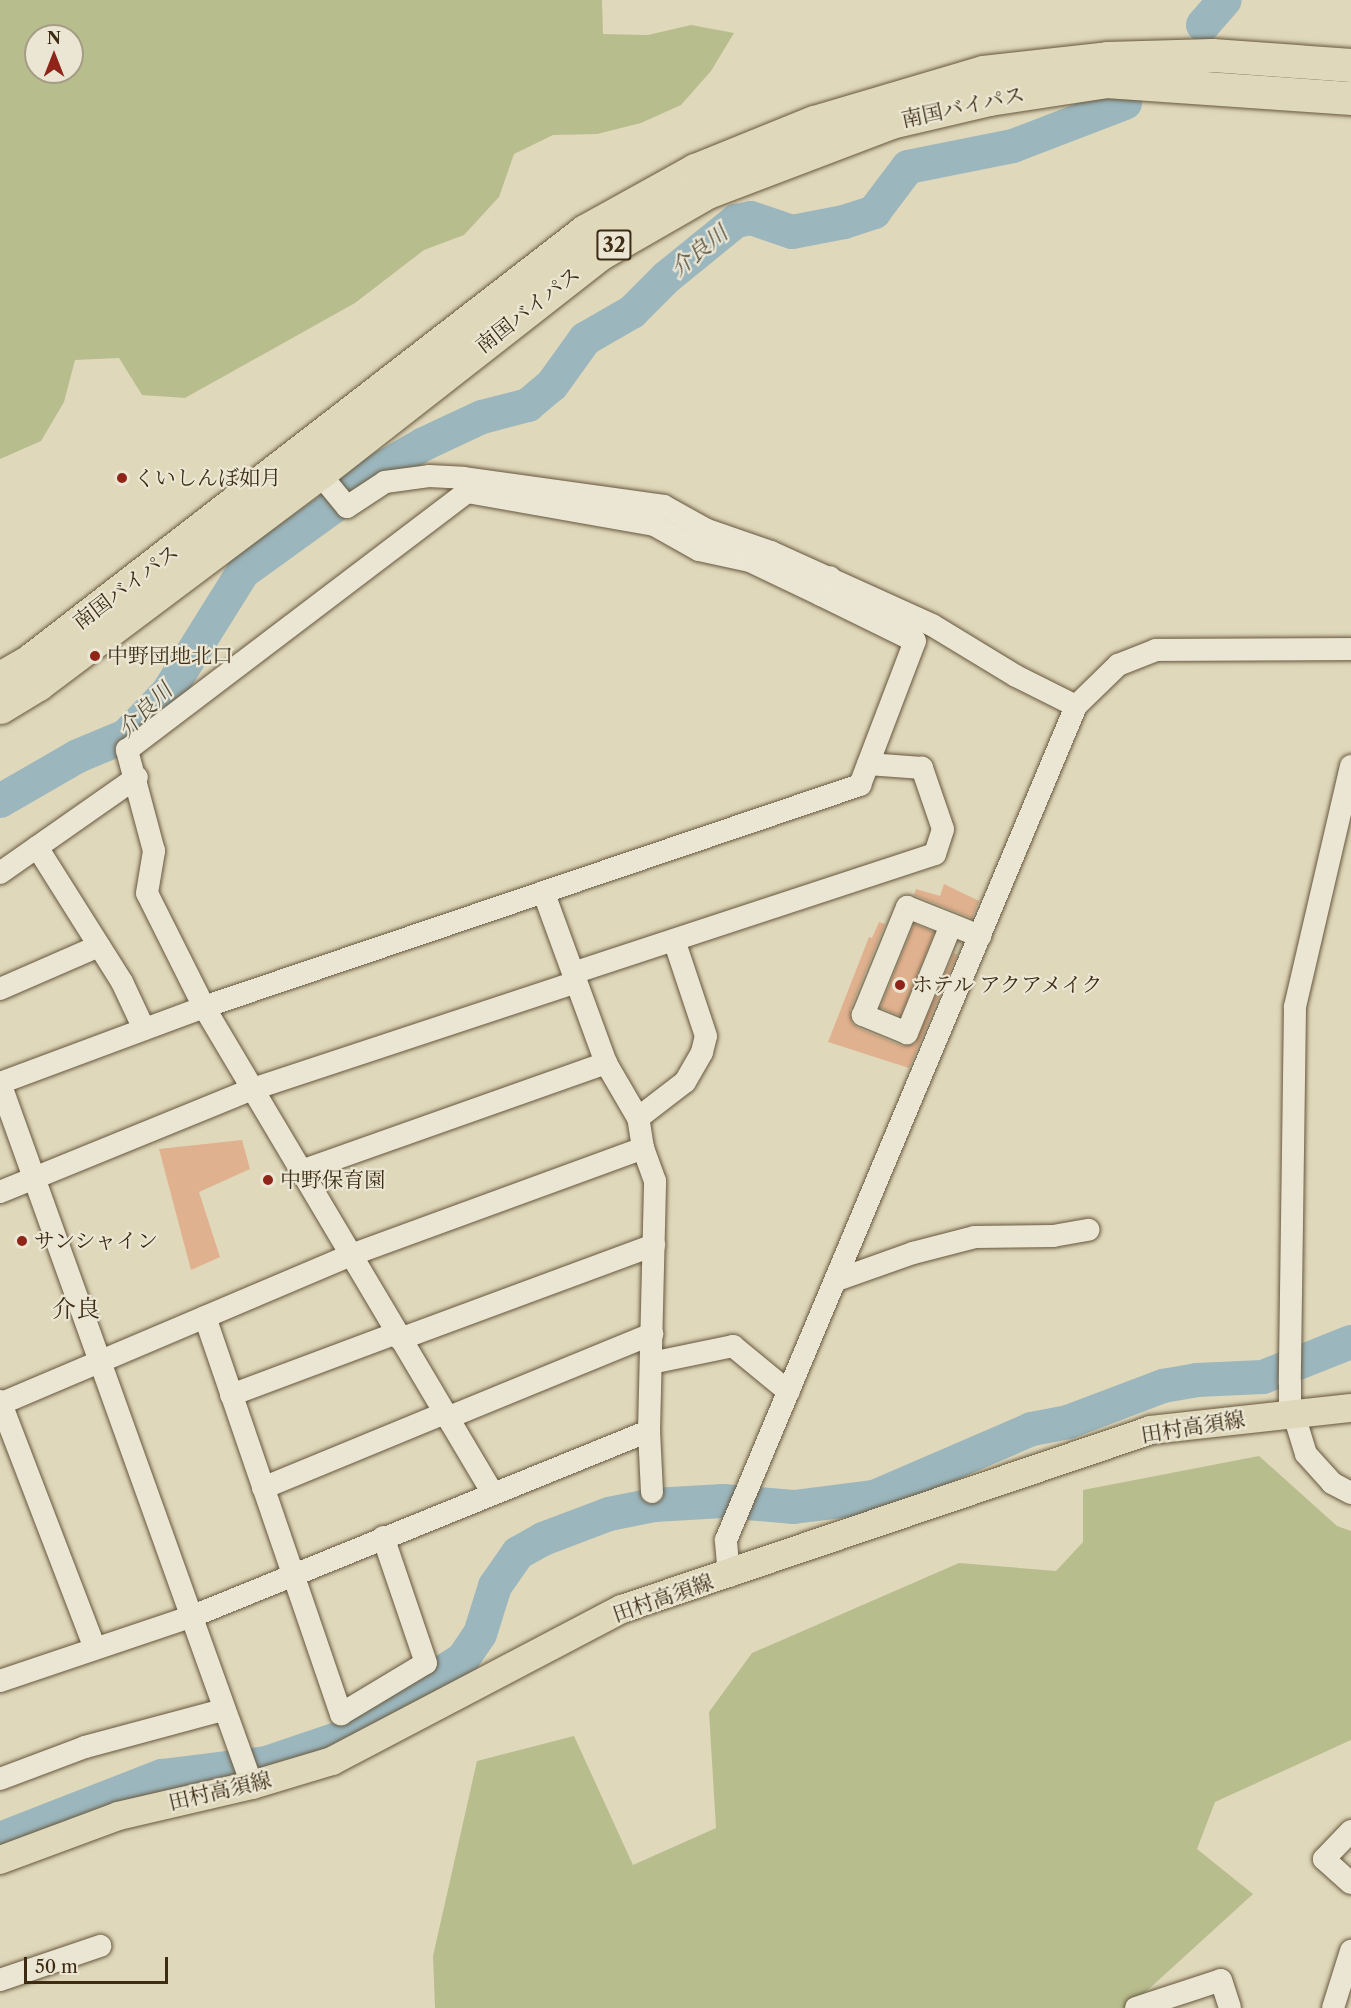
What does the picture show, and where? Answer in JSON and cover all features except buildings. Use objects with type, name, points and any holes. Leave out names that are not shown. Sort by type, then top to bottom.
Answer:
[{"type":"highway","name":"南国バイパス","points":[[0,678],[38,655],[585,231],[695,170],[814,122],[983,72],[1107,58],[1212,55],[1351,66]]},
{"type":"highway","name":"南国バイパス","points":[[0,707],[38,684],[319,473],[601,253],[707,192],[820,147],[891,122],[989,99],[1106,81],[1351,98]]},
{"type":"main road","name":"田村高須線","points":[[0,1860],[118,1816],[247,1773],[332,1761],[622,1609],[729,1576],[1151,1430],[1293,1412],[1351,1408]]},
{"type":"street","points":[[247,1773],[223,1710],[193,1616],[0,1083],[204,1007],[544,894],[567,881],[860,785],[915,641],[771,552],[707,530],[664,506],[429,476],[385,482],[347,507],[319,473]]},
{"type":"street","points":[[492,1492],[204,1007],[147,893],[154,851],[137,777],[127,750],[467,492],[654,525],[699,550],[750,561],[825,586],[965,642],[1016,676],[1076,706]]},
{"type":"street","points":[[729,1576],[724,1545],[741,1502],[837,1280],[1076,706],[1118,665],[1156,650],[1351,649]]},
{"type":"street","points":[[0,1192],[34,1175],[253,1089],[575,977],[674,940],[935,854],[943,829],[922,768],[868,764]]},
{"type":"street","points":[[1351,765],[1295,1007],[1290,1383],[1293,1412],[1306,1454],[1332,1483],[1351,1492]]},
{"type":"street","points":[[0,873],[137,777]]},
{"type":"street","points":[[37,847],[99,946],[144,1029]]},
{"type":"street","points":[[544,894],[606,1063],[638,1118],[643,1148],[655,1181],[649,1431],[651,1492]]},
{"type":"street","points":[[951,925],[908,1034],[863,1015],[907,907],[980,936]]},
{"type":"street","points":[[638,1118],[685,1082],[702,1052],[706,1036],[674,940]]},
{"type":"street","points":[[0,989],[99,946]]},
{"type":"street","points":[[301,1171],[606,1063]]},
{"type":"street","points":[[95,1648],[0,1403],[351,1255],[643,1148]]},
{"type":"street","points":[[837,1280],[913,1253],[975,1237],[1053,1236],[1088,1230]]},
{"type":"street","points":[[231,1395],[654,1245]]},
{"type":"street","points":[[205,1317],[341,1714],[426,1663],[383,1537]]},
{"type":"street","points":[[263,1488],[651,1334]]},
{"type":"street","points":[[651,1363],[733,1346],[789,1392]]},
{"type":"street","points":[[0,1681],[193,1616],[492,1492],[649,1431]]},
{"type":"street","points":[[0,1779],[85,1747],[223,1710]]},
{"type":"street","points":[[1351,1831],[1324,1859],[1351,1883]]},
{"type":"street","points":[[0,1980],[100,1946]]},
{"type":"street","points":[[1333,2008],[1351,1951]]},
{"type":"street","points":[[1136,2008],[1221,1980],[1230,2008]]},
{"type":"green space","points":[[0,0],[602,0],[603,34],[648,35],[691,25],[734,33],[711,71],[681,105],[641,123],[597,134],[553,135],[514,154],[499,197],[464,235],[424,250],[355,303],[185,398],[142,395],[119,358],[75,360],[64,402],[41,441],[0,459]]},
{"type":"green space","points":[[1259,1456],[1337,1526],[1351,1531],[1351,1740],[1215,1802],[1197,1849],[1253,1894],[1128,2008],[435,2008],[433,1956],[477,1761],[574,1736],[633,1865],[716,1828],[709,1712],[752,1653],[959,1563],[1056,1571],[1083,1542],[1083,1490]]},
{"type":"waterway","name":"介良川","points":[[1203,25],[1225,0]]},
{"type":"waterway","name":"介良川","points":[[346,494],[368,476],[424,444],[482,417],[528,405],[552,385],[585,339],[632,312],[667,277],[736,221],[751,218],[792,232],[844,222],[874,212],[908,167],[1013,146],[1125,103]]},
{"type":"waterway","name":"介良川","points":[[0,801],[78,756],[126,736],[168,692],[243,572],[333,507]]},
{"type":"waterway","points":[[0,1839],[162,1776],[266,1763],[340,1738],[463,1659],[480,1634],[495,1586],[518,1553],[543,1539],[609,1514],[654,1505],[723,1501],[794,1507],[874,1497],[1032,1429],[1068,1422],[1163,1386],[1197,1380],[1263,1377],[1351,1342]]},
{"type":"place","name":"くいしんぼ如月","points":[[122,478]]},
{"type":"place","name":"中野団地北口","points":[[95,656]]},
{"type":"place","name":"ホテル アクアメイク","points":[[900,985]]},
{"type":"place","name":"中野保育園","points":[[268,1180]]},
{"type":"place","name":"サンシャイン","points":[[22,1241]]},
{"type":"district","name":"介良","points":[[76,1309]]}]
